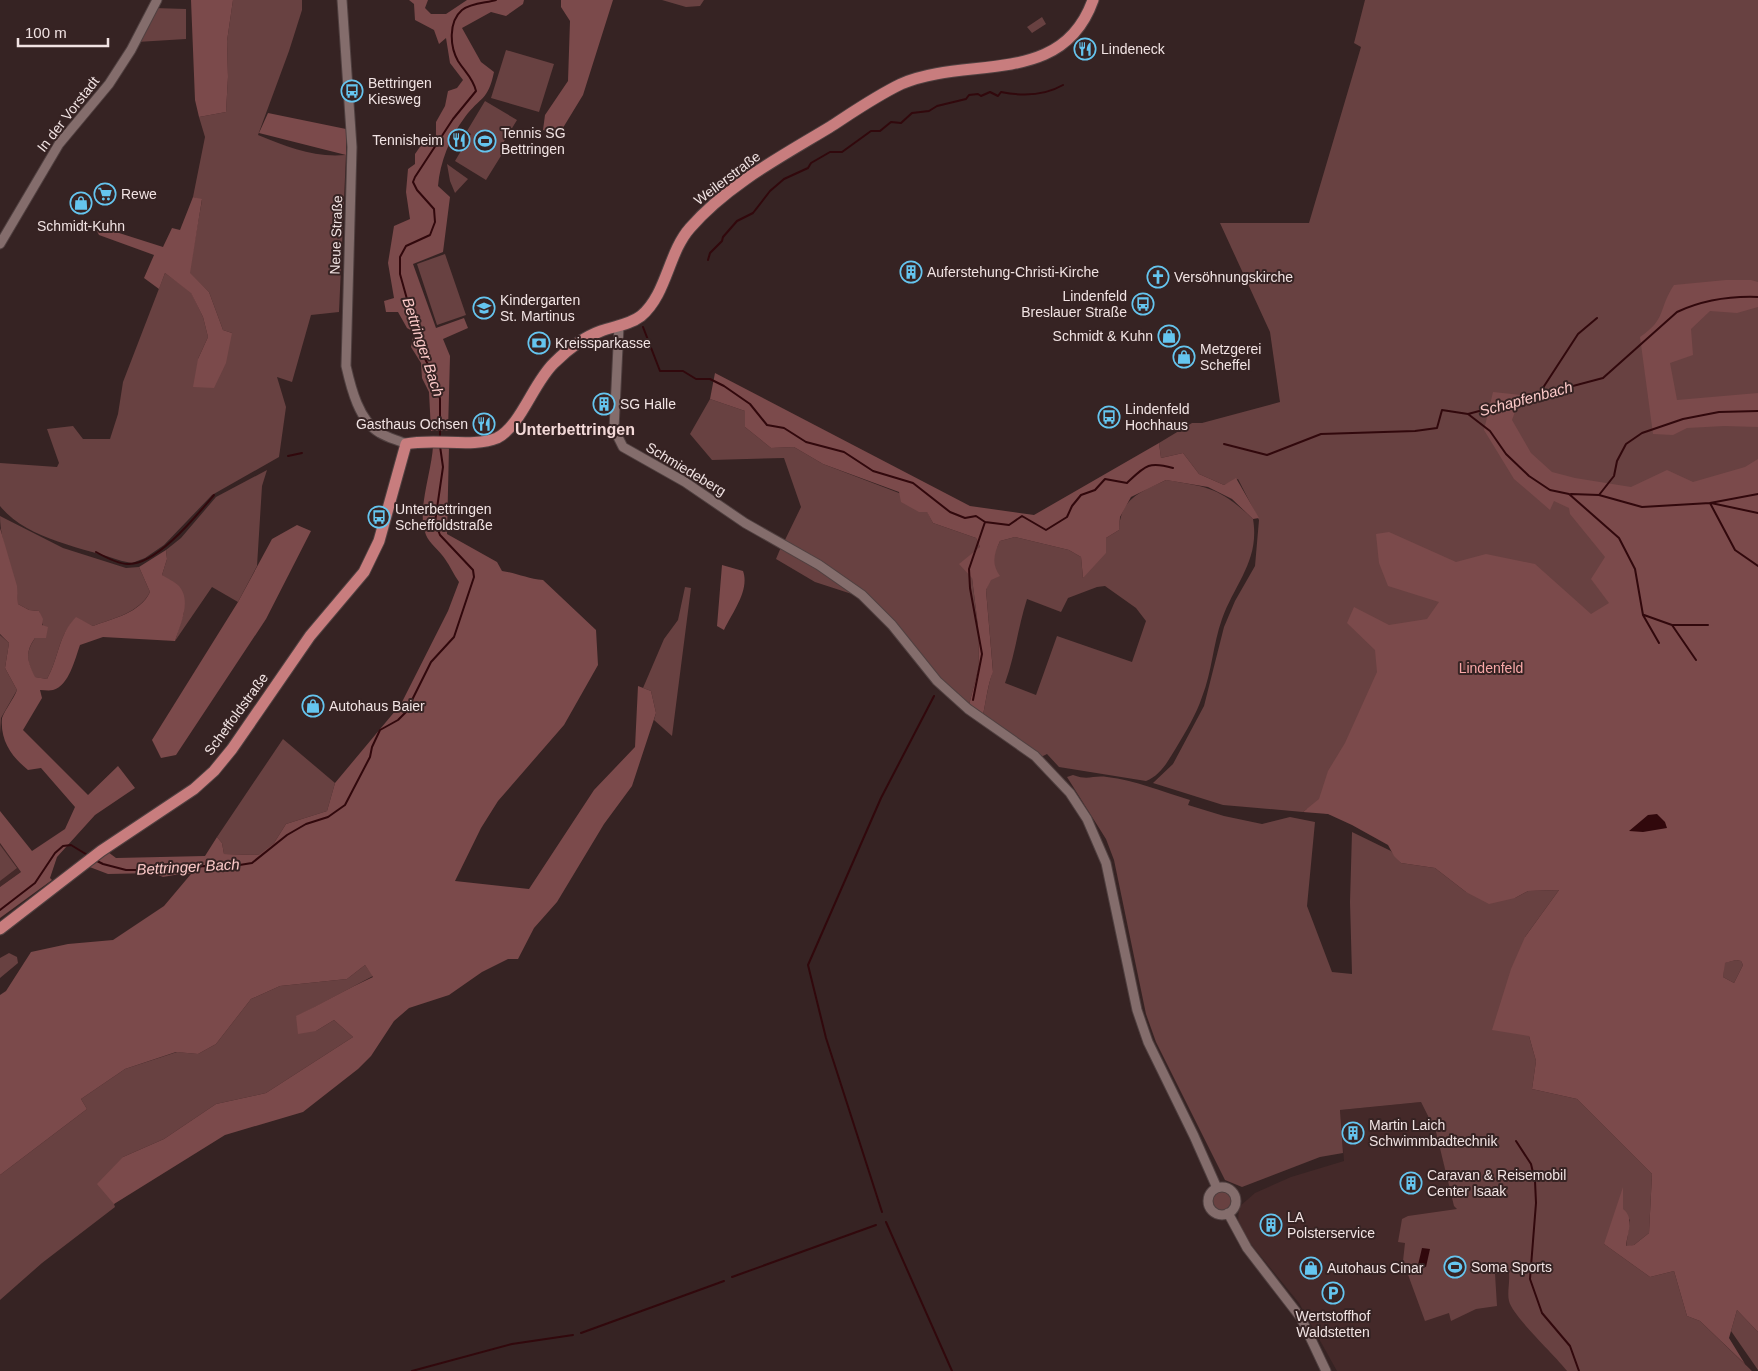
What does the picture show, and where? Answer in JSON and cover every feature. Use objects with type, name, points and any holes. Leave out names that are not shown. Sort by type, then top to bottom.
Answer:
[{"type":"main road","name":"Weilerstraße","points":[[406,444],[432,440],[482,442],[500,436],[512,426],[540,379],[554,363],[579,343],[600,331],[641,316],[650,306],[688,230],[706,211],[754,175],[900,85],[922,76],[1004,66],[1046,54],[1071,37],[1086,17],[1093,0]]},
{"type":"main road","name":"Scheffoldstraße","points":[[0,928],[101,851],[194,789],[214,771],[232,749],[310,636],[364,572],[380,541],[406,444]]},
{"type":"street","name":"In der Vorstadt","points":[[0,244],[51,156],[104,91],[132,50],[156,0]]},
{"type":"street","name":"Neue Straße","points":[[342,0],[352,147],[346,366],[351,388],[370,424],[380,433],[406,444]]},
{"type":"street","name":"Schmiedeberg","points":[[618,326],[614,429],[623,446],[685,482],[746,523],[840,578],[878,610],[938,681],[968,709],[1035,756],[1070,793],[1087,819],[1106,863],[1137,1010],[1148,1042],[1217,1188]]},
{"type":"street","points":[[1226,1187],[1234,1194],[1236,1204],[1228,1213],[1216,1213],[1208,1204],[1210,1194],[1217,1188],[1226,1187]]},
{"type":"street","points":[[1228,1213],[1247,1248],[1301,1318],[1326,1371]]},
{"type":"shaded area","points":[[1657,814],[1665,822],[1667,828],[1643,832],[1629,831],[1648,815]]},
{"type":"shaded area","points":[[0,843],[21,872],[0,887]]},
{"type":"shaded area","points":[[1421,1102],[1436,1132],[1455,1206],[1506,1273],[1509,1273],[1554,1353],[1567,1371],[1337,1371],[1299,1303],[1246,1238],[1238,1222],[1239,1207],[1255,1193],[1291,1177],[1344,1161],[1340,1110]]},
{"type":"shaded area","points":[[1422,1248],[1430,1249],[1426,1267],[1418,1265]]},
{"type":"green space","points":[[191,0],[233,0],[227,41],[228,77],[226,112],[199,117],[195,100]]},
{"type":"green space","points":[[233,0],[302,0],[302,10],[289,51],[258,135],[312,153],[346,155],[339,312],[311,315],[292,382],[277,377],[286,407],[279,457],[212,495],[164,545],[145,558],[132,563],[56,541],[25,527],[11,517],[0,506],[0,463],[57,467],[59,463],[47,429],[73,426],[83,439],[110,439],[118,414],[123,382],[165,273],[191,292],[203,317],[208,337],[198,359],[232,333],[223,330],[209,292],[189,273],[202,200],[193,197],[205,137],[199,117],[226,112],[228,77],[227,41]]},
{"type":"green space","points":[[409,0],[428,0],[425,8],[431,14],[446,14],[467,0],[524,0],[523,4],[506,16],[491,12],[462,28],[481,62],[494,72],[486,94],[460,125],[450,141],[443,159],[438,186],[450,197],[443,252],[413,264],[436,328],[464,318],[468,328],[443,339],[450,356],[448,431],[431,431],[429,392],[422,378],[421,363],[411,347],[414,332],[407,328],[398,312],[386,312],[384,301],[394,298],[388,263],[394,226],[410,219],[406,192],[408,169],[415,164],[415,154],[424,141],[436,139],[436,122],[445,106],[448,91],[457,88],[463,80],[450,63],[446,38],[439,44],[434,30],[415,20],[414,4]]},
{"type":"green space","points":[[561,0],[613,0],[583,95],[558,136],[543,130],[545,115],[568,81],[570,21],[561,7]]},
{"type":"green space","points":[[662,0],[704,0],[700,6],[686,7]]},
{"type":"green space","name":"Lindenfeld","points":[[1365,0],[1758,0],[1758,683],[1337,816],[1307,809],[1303,812],[1223,805],[1153,783],[1173,764],[1204,706],[1224,627],[1235,601],[1255,566],[1259,520],[1238,479],[1224,485],[1199,474],[1183,453],[1161,458],[1159,443],[1192,423],[1202,423],[1280,402],[1270,332],[1220,223],[1309,223],[1361,47],[1354,43]]},
{"type":"green space","points":[[154,8],[186,9],[186,39],[137,42]]},
{"type":"green space","points":[[1042,17],[1046,24],[1032,33],[1027,27]]},
{"type":"green space","points":[[506,50],[554,64],[539,112],[491,98]]},
{"type":"green space","name":"Tennis SG Bettringen","points":[[485,101],[517,120],[500,148],[504,151],[486,180],[455,161],[471,134],[467,131]]},
{"type":"green space","points":[[268,113],[346,129],[346,155],[259,133]]},
{"type":"green space","points":[[447,164],[468,179],[455,193],[450,181]]},
{"type":"green space","points":[[193,197],[202,199],[190,273],[209,292],[223,330],[232,333],[226,363],[214,388],[193,387],[198,359],[208,337],[203,317],[191,293],[165,273],[159,289],[144,278],[154,255],[99,235],[94,225],[163,247],[172,228],[180,230]]},
{"type":"green space","points":[[445,254],[466,315],[437,325],[417,264]]},
{"type":"green space","points":[[1726,280],[1751,280],[1758,282],[1758,307],[1737,313],[1710,311],[1691,329],[1693,355],[1670,363],[1677,400],[1758,393],[1758,427],[1687,428],[1673,435],[1653,434],[1640,337],[1649,331],[1658,319],[1674,285]]},
{"type":"green space","points":[[715,373],[970,506],[1034,515],[1159,443],[1161,458],[1183,453],[1199,474],[1224,485],[1236,478],[1259,518],[1253,519],[1232,499],[1208,487],[1166,480],[1131,497],[1120,517],[1119,530],[1106,538],[1106,553],[1083,578],[1081,557],[1069,550],[1015,537],[1000,541],[994,563],[1000,576],[991,580],[986,590],[993,672],[983,715],[969,705],[979,666],[978,626],[972,578],[959,564],[980,547],[976,538],[933,523],[927,512],[919,512],[901,502],[899,492],[823,464],[794,447],[771,448],[745,427],[745,411],[710,399]]},
{"type":"green space","points":[[1493,392],[1521,395],[1512,420],[1531,453],[1552,472],[1575,478],[1631,487],[1667,470],[1693,482],[1745,467],[1758,459],[1758,1332],[1737,1310],[1729,1338],[1745,1364],[1700,1321],[1687,1316],[1674,1271],[1650,1277],[1604,1244],[1623,1187],[1623,1209],[1629,1217],[1626,1246],[1634,1245],[1649,1233],[1652,1174],[1577,1099],[1532,1089],[1536,1061],[1529,1036],[1492,1030],[1511,969],[1525,937],[1559,890],[1528,891],[1515,898],[1489,904],[1466,892],[1435,868],[1401,863],[1394,856],[1388,845],[1352,825],[1328,814],[1303,812],[1319,799],[1328,771],[1345,743],[1377,672],[1375,650],[1347,623],[1354,607],[1389,625],[1427,619],[1439,602],[1388,586],[1379,563],[1376,534],[1389,532],[1456,562],[1486,554],[1535,564],[1591,614],[1609,603],[1591,579],[1605,557],[1570,514],[1569,508],[1554,501],[1550,510],[1514,479],[1484,430]],"holes":[[[1736,960],[1741,961],[1743,965],[1734,983],[1723,977],[1725,963]]]},
{"type":"green space","points":[[710,399],[745,411],[745,427],[771,448],[794,447],[823,464],[899,493],[927,511],[933,523],[976,538],[980,547],[972,578],[978,626],[979,666],[969,705],[938,676],[881,609],[784,542],[801,507],[784,458],[712,460],[690,434]]},
{"type":"green space","points":[[433,446],[449,447],[447,534],[497,562],[502,571],[543,580],[596,630],[598,665],[564,725],[498,801],[481,828],[455,881],[529,889],[594,790],[635,747],[638,686],[651,691],[656,713],[632,786],[604,824],[557,902],[534,928],[518,959],[508,959],[482,972],[449,995],[409,1008],[394,1021],[371,1056],[358,1069],[303,1112],[225,1135],[114,1204],[97,1184],[123,1157],[164,1139],[216,1104],[266,1093],[353,1037],[334,1020],[316,1031],[298,1034],[296,1016],[373,977],[365,965],[347,979],[280,986],[251,999],[216,1044],[198,1054],[176,1052],[125,1069],[81,1099],[87,1109],[0,1175],[0,995],[6,991],[31,952],[68,944],[113,940],[164,906],[191,874],[163,877],[154,873],[108,874],[87,866],[108,852],[116,858],[205,856],[217,837],[222,843],[224,854],[259,855],[274,843],[286,824],[327,811],[335,783],[401,704],[448,611],[459,582],[443,556],[427,538],[423,526],[424,503]]},
{"type":"green space","points":[[267,470],[262,486],[257,566],[238,602],[212,587],[175,641],[184,612],[162,575],[167,559],[166,550],[181,538],[216,497]]},
{"type":"green space","points":[[1166,480],[1213,490],[1232,501],[1253,519],[1254,534],[1250,559],[1222,619],[1200,704],[1164,767],[1146,781],[1059,767],[1047,754],[1041,757],[983,715],[993,671],[986,590],[994,569],[994,554],[1000,541],[1015,537],[1069,550],[1081,557],[1083,578],[1106,538],[1119,530],[1123,510],[1128,503],[1140,493]],"holes":[[[1105,586],[1136,608],[1146,621],[1132,662],[1057,636],[1036,695],[1005,683],[1027,599],[1061,612],[1068,598],[1097,587]]]},
{"type":"green space","points":[[0,516],[63,548],[126,568],[139,567],[150,592],[133,610],[93,626],[76,618],[62,639],[47,679],[34,677],[30,666],[28,653],[32,643],[35,638],[46,638],[39,611],[29,610],[18,604]]},
{"type":"green space","points":[[297,525],[311,531],[266,619],[176,755],[161,758],[152,740],[238,602],[272,539]]},
{"type":"green space","points":[[0,528],[17,586],[18,604],[29,610],[39,611],[43,619],[42,625],[48,627],[46,638],[35,638],[28,652],[30,666],[35,677],[47,679],[62,639],[76,617],[93,626],[126,614],[140,605],[150,592],[139,567],[166,550],[167,559],[162,575],[179,586],[183,592],[185,606],[175,641],[103,637],[80,645],[71,671],[63,683],[53,690],[40,690],[42,698],[23,730],[88,795],[118,766],[135,788],[95,815],[57,857],[50,878],[52,880],[0,918],[0,887],[21,872],[0,843],[0,811],[32,851],[65,829],[75,807],[41,768],[28,770],[17,760],[8,748],[3,734],[2,718],[17,690],[5,668],[9,643],[0,634]]},
{"type":"green space","points":[[781,547],[837,580],[858,596],[815,582],[776,559]]},
{"type":"green space","points":[[722,565],[743,571],[745,578],[742,594],[724,630],[717,626]]},
{"type":"green space","points":[[685,587],[691,588],[672,736],[654,720],[656,713],[651,691],[643,688],[664,639],[678,620]]},
{"type":"green space","points":[[0,635],[9,643],[5,668],[17,690],[1,718],[0,734]]},
{"type":"green space","points":[[283,739],[335,783],[327,811],[286,824],[274,843],[260,855],[224,854],[222,843],[217,837]]},
{"type":"green space","points":[[1073,775],[1083,778],[1107,777],[1128,781],[1190,800],[1188,805],[1224,816],[1262,824],[1290,817],[1315,822],[1307,906],[1332,972],[1352,974],[1350,902],[1352,832],[1391,851],[1401,863],[1435,868],[1466,892],[1515,898],[1528,891],[1559,890],[1525,937],[1529,1036],[1536,1061],[1532,1089],[1577,1099],[1652,1174],[1649,1233],[1634,1245],[1626,1247],[1630,1219],[1604,1244],[1650,1277],[1674,1271],[1687,1316],[1700,1321],[1752,1371],[1567,1371],[1512,1308],[1508,1298],[1509,1273],[1495,1274],[1497,1306],[1476,1309],[1451,1321],[1449,1313],[1425,1321],[1403,1261],[1405,1243],[1398,1242],[1402,1219],[1408,1216],[1457,1209],[1454,1206],[1436,1132],[1421,1102],[1340,1110],[1343,1153],[1320,1157],[1242,1187],[1225,1180],[1156,1042],[1146,1014],[1114,860],[1106,839],[1067,777]]},
{"type":"green space","points":[[0,845],[17,868],[0,881]]},
{"type":"green space","points":[[9,953],[17,957],[18,963],[0,978],[0,958]]},
{"type":"green space","points":[[1736,960],[1741,961],[1743,965],[1734,983],[1723,977],[1724,963]]},
{"type":"green space","points":[[365,965],[373,976],[296,1017],[316,1031],[334,1020],[353,1037],[266,1093],[216,1104],[164,1139],[123,1157],[115,1207],[42,1263],[0,1300],[0,1175],[87,1109],[81,1099],[125,1069],[177,1052],[198,1054],[216,1044],[251,999],[280,986],[347,979]]},
{"type":"green space","points":[[1222,1192],[1228,1195],[1231,1201],[1228,1207],[1222,1210],[1216,1207],[1213,1201],[1216,1195]]},
{"type":"green space","points":[[1737,1310],[1758,1332],[1758,1370],[1731,1331]]},
{"type":"waterway","name":"Bettringer Bach","points":[[440,438],[440,399],[436,380],[422,353],[400,274],[400,257],[406,246],[430,235],[435,222],[434,209],[417,190],[413,182],[415,177],[453,119],[476,91],[475,86],[458,61],[453,49],[452,28],[454,21],[462,10],[496,0]]},
{"type":"waterway","points":[[708,260],[710,253],[737,221],[753,213],[770,191],[784,179],[808,168],[811,163],[830,152],[842,152],[871,131],[880,131],[891,122],[901,123],[912,113],[929,111],[937,106],[966,99],[969,95],[978,94],[981,96],[990,92],[998,96],[1001,92],[1032,94],[1056,89],[1063,85]]},
{"type":"waterway","name":"Schapfenbach","points":[[1224,444],[1267,455],[1321,434],[1415,431],[1437,428],[1442,410],[1468,414],[1603,378],[1677,312],[1697,304],[1717,300],[1737,297],[1758,297]]},
{"type":"waterway","points":[[1537,397],[1578,334],[1597,318]]},
{"type":"waterway","name":"Schapfenbach","points":[[643,327],[660,371],[683,371],[696,379],[710,379],[750,404],[767,425],[784,428],[806,442],[844,452],[873,471],[913,483],[950,512],[965,518],[976,516],[985,522],[1009,525],[1022,516],[1046,530],[1067,517],[1072,506],[1081,495],[1095,490],[1105,479],[1127,483],[1143,469],[1152,465],[1173,468]]},
{"type":"waterway","points":[[1599,495],[1614,476],[1617,461],[1626,444],[1642,433],[1683,419],[1719,412],[1758,411]]},
{"type":"waterway","points":[[1468,414],[1490,431],[1506,454],[1529,476],[1550,490],[1569,494],[1619,538],[1635,569],[1643,615],[1659,643]]},
{"type":"waterway","name":"Bettringer Bach","points":[[95,860],[126,870],[180,870],[204,866],[227,867],[252,863],[287,835],[306,824],[328,817],[345,805],[370,757],[372,747],[380,730],[398,720],[406,712],[431,662],[454,637],[474,577],[473,570],[440,535],[435,522],[443,467],[440,446]]},
{"type":"waterway","points":[[288,456],[302,453]]},
{"type":"waterway","points":[[1571,494],[1599,495],[1642,507],[1710,503],[1735,550],[1758,566]]},
{"type":"waterway","points":[[1710,503],[1758,494]]},
{"type":"waterway","points":[[96,552],[124,564],[139,562],[163,548],[214,495]]},
{"type":"waterway","points":[[1711,503],[1758,513]]},
{"type":"waterway","points":[[973,700],[982,654],[970,588],[969,569],[985,522]]},
{"type":"waterway","points":[[1644,615],[1672,625],[1696,660]]},
{"type":"waterway","points":[[1673,625],[1708,625]]},
{"type":"waterway","points":[[882,1212],[826,1038],[808,965],[881,798],[934,696]]},
{"type":"waterway","name":"Bettringer Bach","points":[[0,910],[35,883],[55,853],[63,846],[71,845],[89,856]]},
{"type":"waterway","points":[[1516,1141],[1531,1164],[1535,1181],[1536,1203],[1530,1279],[1542,1313],[1570,1346],[1579,1371]]},
{"type":"waterway","points":[[886,1222],[952,1371]]},
{"type":"waterway","points":[[732,1277],[876,1225]]},
{"type":"waterway","points":[[581,1333],[724,1281]]},
{"type":"waterway","points":[[412,1371],[512,1344],[573,1335]]},
{"type":"place","name":"Lindeneck","points":[[1085,49]]},
{"type":"place","name":"Bettringen Kiesweg","points":[[352,91]]},
{"type":"place","name":"Tennisheim","points":[[459,140]]},
{"type":"place","name":"Tennis SG Bettringen","points":[[485,141]]},
{"type":"place","name":"Rewe","points":[[105,194]]},
{"type":"place","name":"Schmidt-Kuhn","points":[[81,203]]},
{"type":"place","name":"Auferstehung-Christi-Kirche","points":[[911,272]]},
{"type":"place","name":"Versöhnungskirche","points":[[1158,277]]},
{"type":"place","name":"Lindenfeld Breslauer Straße","points":[[1143,304]]},
{"type":"place","name":"Kindergarten St. Martinus","points":[[484,308]]},
{"type":"place","name":"Schmidt & Kuhn","points":[[1169,336]]},
{"type":"place","name":"Kreissparkasse","points":[[539,343]]},
{"type":"place","name":"Metzgerei Scheffel","points":[[1184,357]]},
{"type":"place","name":"SG Halle","points":[[604,404]]},
{"type":"place","name":"Lindenfeld Hochhaus","points":[[1109,417]]},
{"type":"place","name":"Gasthaus Ochsen","points":[[484,424]]},
{"type":"place","name":"Unterbettringen Scheffoldstraße","points":[[379,517]]},
{"type":"place","name":"Autohaus Baier","points":[[313,706]]},
{"type":"place","name":"Martin Laich Schwimmbadtechnik","points":[[1353,1133]]},
{"type":"place","name":"Caravan & Reisemobil Center Isaak","points":[[1411,1183]]},
{"type":"place","name":"LA Polsterservice","points":[[1271,1225]]},
{"type":"place","name":"Soma Sports","points":[[1455,1267]]},
{"type":"place","name":"Autohaus Cinar","points":[[1311,1268]]},
{"type":"place","name":"Wertstoffhof Waldstetten","points":[[1333,1293]]},
{"type":"district","name":"Unterbettringen","points":[[575,429]]}]
